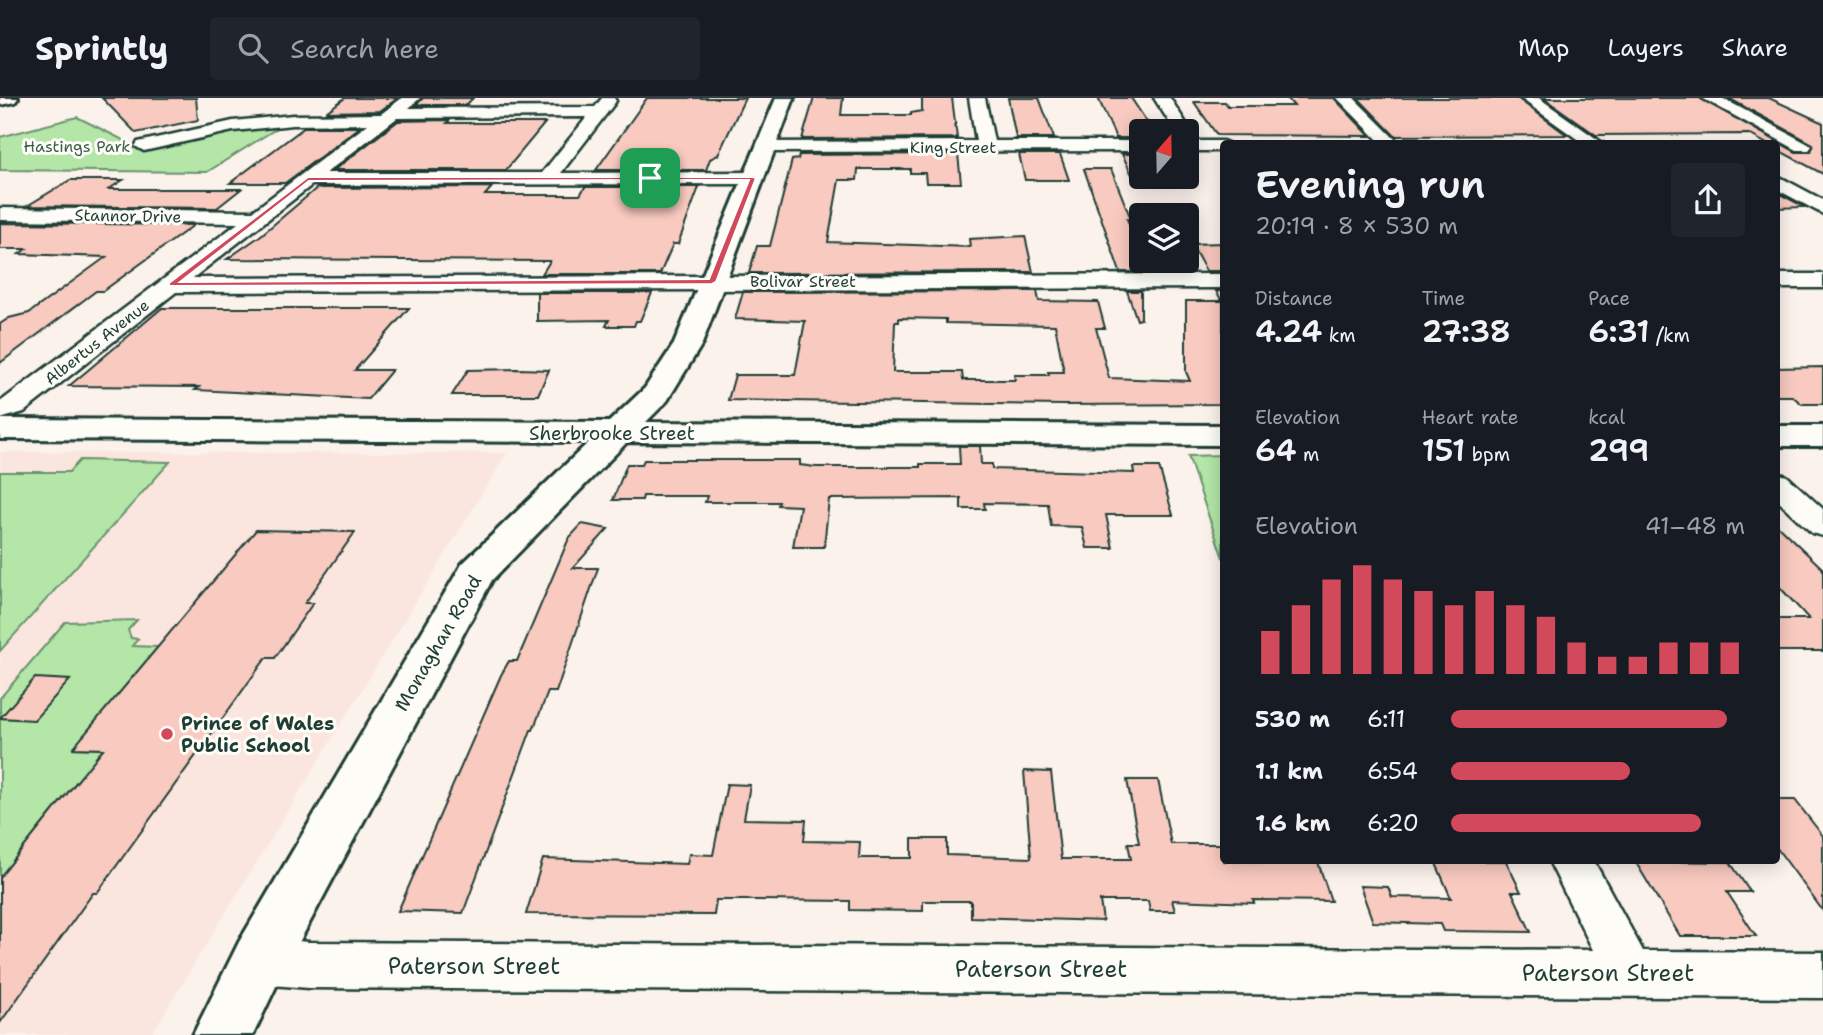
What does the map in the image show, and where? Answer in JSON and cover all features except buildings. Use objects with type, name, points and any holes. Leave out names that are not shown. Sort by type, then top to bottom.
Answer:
[{"type":"main road","points":[[0,100],[9,98]]},
{"type":"main road","name":"Monaghan Road","points":[[222,1035],[259,961],[477,573],[656,394],[681,354],[785,98]]},
{"type":"main road","name":"Sherbrooke Street","points":[[5,415],[69,429],[1220,435]]},
{"type":"main road","points":[[1780,436],[1823,436]]},
{"type":"street","name":"Albertus Avenue","points":[[5,415],[255,217],[412,98]]},
{"type":"street","points":[[547,179],[611,98]]},
{"type":"street","points":[[977,98],[986,146]]},
{"type":"street","points":[[1162,98],[1174,119]]},
{"type":"street","points":[[1345,98],[1388,140]]},
{"type":"street","points":[[1528,98],[1590,140]]},
{"type":"street","points":[[1710,98],[1803,146]]},
{"type":"street","points":[[144,146],[182,134],[279,119],[599,113]]},
{"type":"street","points":[[1199,142],[1220,146]]},
{"type":"street","name":"King Street","points":[[765,147],[1129,146]]},
{"type":"street","points":[[1780,146],[1823,146]]},
{"type":"street","points":[[308,179],[753,178]]},
{"type":"street","points":[[1780,183],[1823,208]]},
{"type":"street","name":"Stannor Drive","points":[[0,214],[255,217]]},
{"type":"street","name":"Bolivar Street","points":[[172,285],[1220,281]]},
{"type":"street","points":[[1780,281],[1823,281]]},
{"type":"street","points":[[1780,486],[1823,526]]},
{"type":"street","points":[[1573,864],[1629,973]]},
{"type":"street","name":"Paterson Street","points":[[259,961],[309,965],[1823,975]]},
{"type":"shaded area","name":"Prince of Wales Public School","points":[[0,452],[507,453],[151,1035],[0,1035]]},
{"type":"green space","name":"Hastings Park","points":[[77,117],[143,150],[215,131],[287,122],[207,172],[0,170],[0,137]]},
{"type":"green space","points":[[1220,455],[1220,549],[1188,456]]},
{"type":"green space","points":[[80,460],[170,462],[0,651],[0,472],[69,472]]},
{"type":"green space","points":[[137,620],[128,630],[131,638],[138,639],[132,646],[158,647],[74,748],[134,750],[113,777],[81,776],[0,877],[0,698],[65,622]]},
{"type":"place","name":"Prince of Wales Public School","points":[[167,734]]},
{"type":"route","points":[[650,178],[753,178],[712,282],[172,285],[255,217],[308,179],[650,178]]}]
